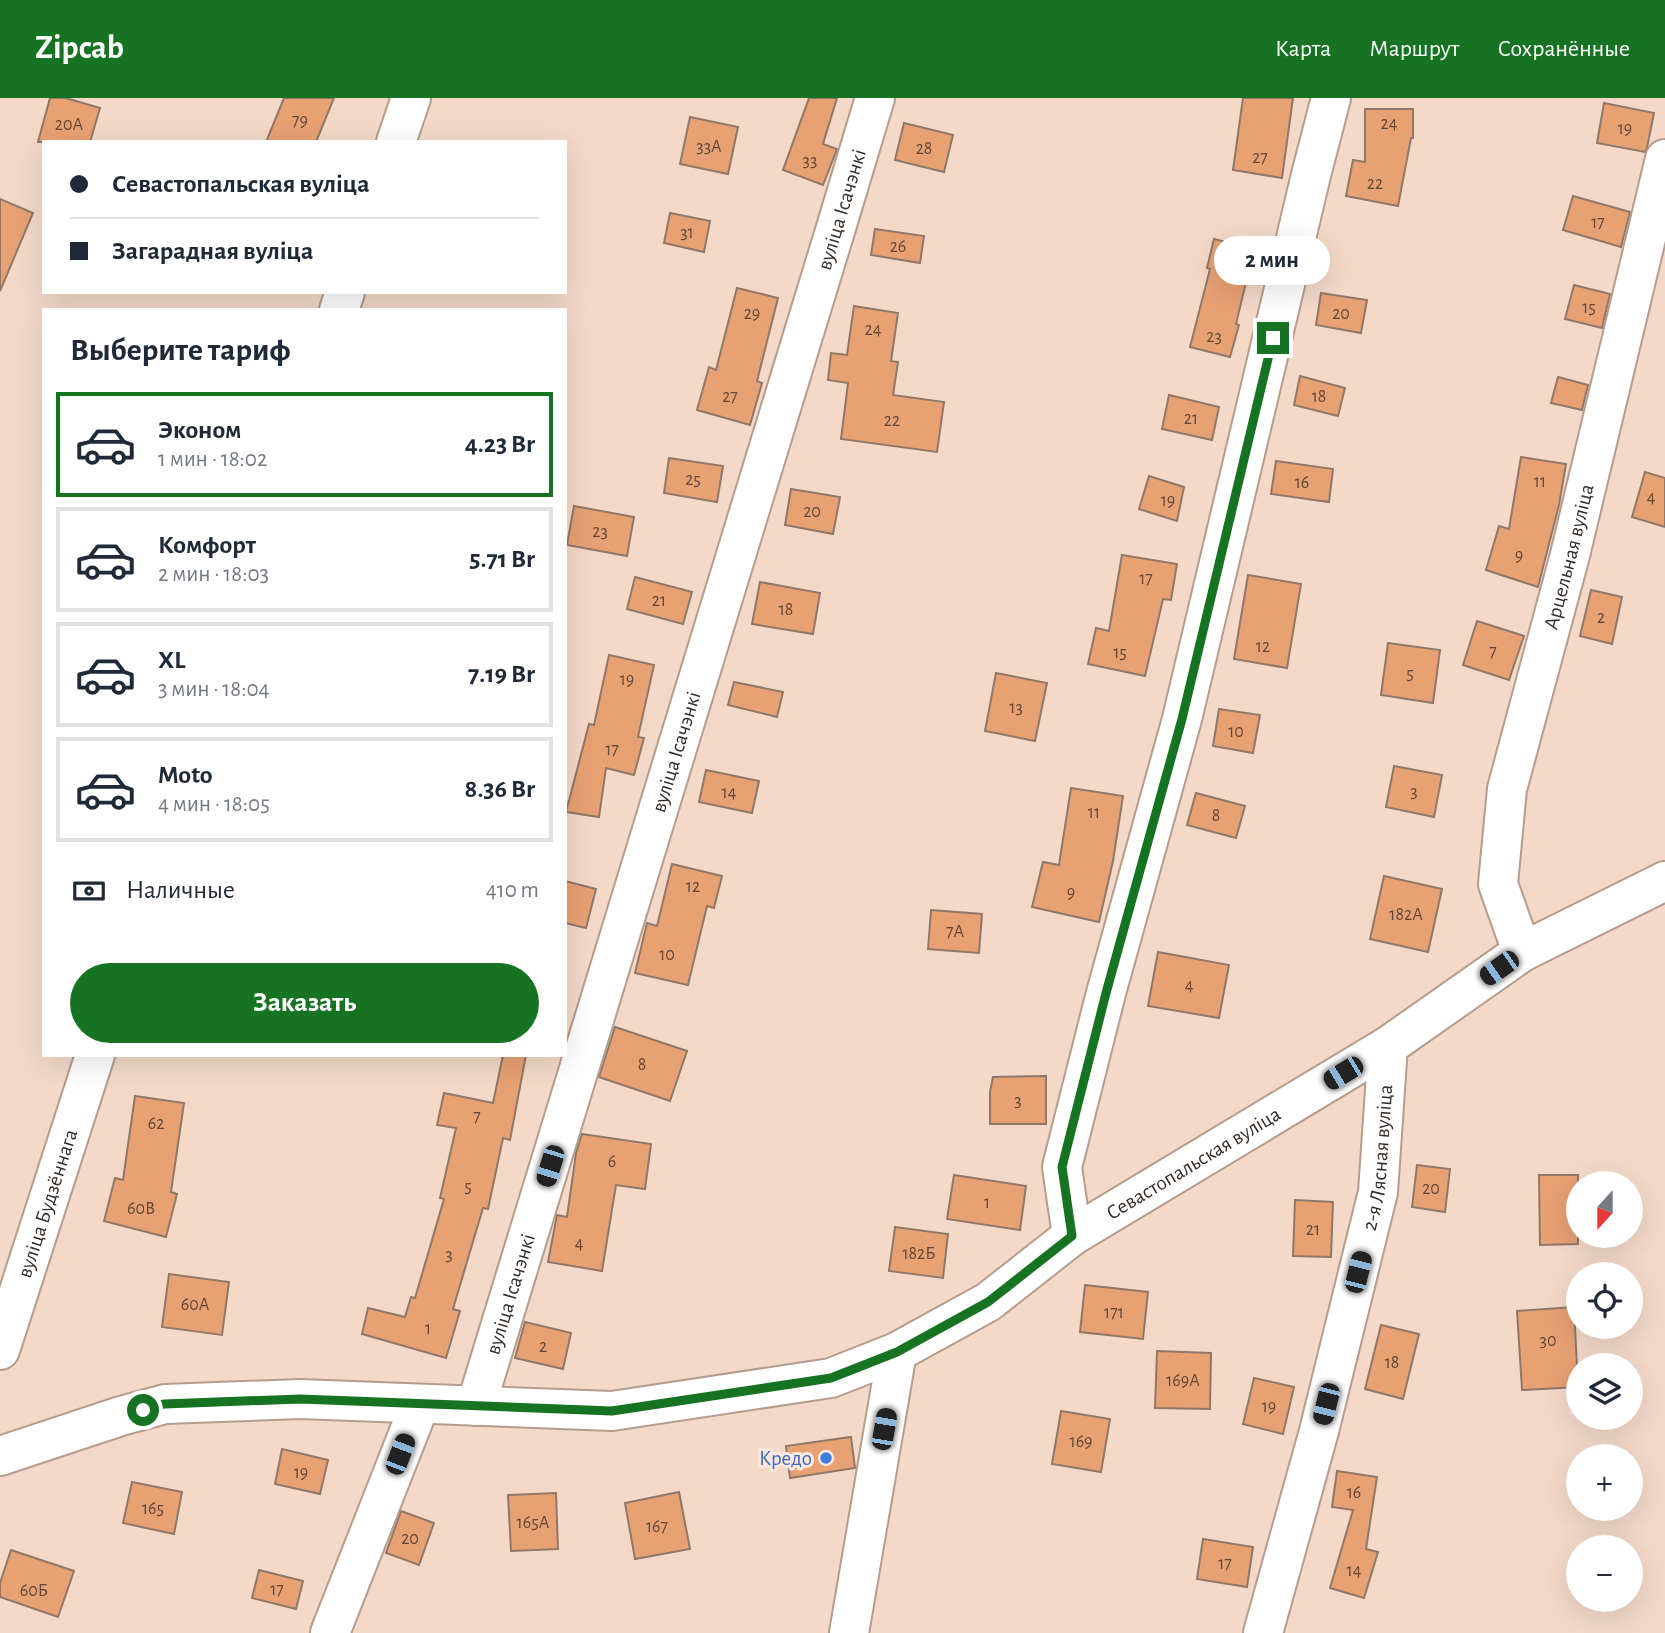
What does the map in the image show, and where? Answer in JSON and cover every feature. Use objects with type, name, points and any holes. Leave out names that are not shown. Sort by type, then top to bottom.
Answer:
[{"type":"street","points":[[397,140],[411,98]]},
{"type":"street","name":"вуліца Ісачэнкі","points":[[476,1406],[875,98]]},
{"type":"street","points":[[1072,1236],[1062,1167],[1106,993],[1182,719],[1331,98]]},
{"type":"street","name":"Арцельная вуліца","points":[[1522,952],[1498,884],[1507,789],[1570,555],[1665,159]]},
{"type":"street","name":"Севастопальская вуліца","points":[[0,1456],[164,1404],[300,1399],[612,1411],[831,1378],[897,1352],[988,1302],[1072,1236],[1388,1046],[1522,952],[1665,881]]},
{"type":"street","name":"2-я Лясная вуліца","points":[[1263,1633],[1319,1431],[1378,1192],[1388,1046]]},
{"type":"street","name":"вуліца Будзённага","points":[[0,1350],[94,1057]]},
{"type":"street","points":[[849,1633],[897,1352]]},
{"type":"street","points":[[330,1633],[420,1404]]},
{"type":"building","points":[[50,98],[66,98],[100,108],[91,140],[38,142]]},
{"type":"building","points":[[284,98],[334,98],[317,140],[267,140]]},
{"type":"building","points":[[809,98],[837,98],[823,144],[837,149],[823,185],[783,170]]},
{"type":"building","points":[[1243,98],[1293,98],[1282,178],[1233,170]]},
{"type":"building","points":[[1604,103],[1654,113],[1645,152],[1597,143]]},
{"type":"building","points":[[1365,109],[1413,109],[1413,138],[1398,206],[1346,196],[1353,160],[1365,162]]},
{"type":"building","points":[[690,117],[738,127],[728,174],[680,164]]},
{"type":"building","points":[[904,123],[953,135],[944,172],[895,160]]},
{"type":"building","points":[[1573,196],[1630,212],[1621,247],[1563,230]]},
{"type":"building","points":[[0,199],[33,213],[0,291]]},
{"type":"building","points":[[670,213],[710,221],[704,252],[664,243]]},
{"type":"building","points":[[875,229],[924,236],[920,263],[871,255]]},
{"type":"building","points":[[1214,239],[1254,249],[1230,357],[1190,347],[1210,269],[1207,268]]},
{"type":"building","points":[[1574,285],[1610,294],[1602,328],[1565,319]]},
{"type":"building","points":[[737,288],[778,298],[757,381],[762,383],[750,425],[697,410],[709,367],[716,370]]},
{"type":"building","points":[[1321,293],[1367,300],[1361,333],[1316,325]]},
{"type":"building","points":[[854,306],[898,313],[891,361],[898,362],[893,395],[944,402],[937,452],[841,439],[848,383],[828,380],[831,353],[847,355]]},
{"type":"building","points":[[1300,376],[1345,388],[1338,416],[1294,405]]},
{"type":"building","points":[[1558,377],[1588,385],[1582,410],[1551,403]]},
{"type":"building","points":[[1169,395],[1219,407],[1212,440],[1162,429]]},
{"type":"building","points":[[1521,457],[1566,464],[1559,505],[1538,587],[1486,570],[1499,526],[1509,529]]},
{"type":"building","points":[[669,458],[723,466],[717,502],[664,493]]},
{"type":"building","points":[[1276,461],[1333,469],[1329,502],[1271,494]]},
{"type":"building","points":[[1645,472],[1665,478],[1665,527],[1632,517]]},
{"type":"building","points":[[1149,476],[1184,487],[1177,521],[1139,509]]},
{"type":"building","points":[[791,489],[840,497],[833,534],[785,525]]},
{"type":"building","points":[[574,506],[634,517],[627,556],[567,545]]},
{"type":"building","points":[[1122,555],[1177,564],[1171,600],[1163,599],[1145,676],[1088,664],[1096,628],[1109,631]]},
{"type":"building","points":[[1248,575],[1301,584],[1287,668],[1234,659]]},
{"type":"building","points":[[635,577],[692,592],[683,624],[627,609]]},
{"type":"building","points":[[760,582],[820,593],[813,634],[752,624]]},
{"type":"building","points":[[1591,590],[1622,597],[1612,644],[1580,636]]},
{"type":"building","points":[[1477,621],[1524,636],[1509,680],[1463,665]]},
{"type":"building","points":[[1388,643],[1440,650],[1433,703],[1381,695]]},
{"type":"building","points":[[609,655],[654,665],[638,737],[644,738],[634,775],[606,768],[599,817],[567,812],[589,724],[594,725]]},
{"type":"building","points":[[996,673],[1047,683],[1035,741],[985,731]]},
{"type":"building","points":[[734,682],[783,692],[777,717],[728,705]]},
{"type":"building","points":[[1219,709],[1260,715],[1253,753],[1213,746]]},
{"type":"building","points":[[1394,766],[1442,775],[1434,817],[1386,807]]},
{"type":"building","points":[[706,770],[759,781],[752,813],[699,802]]},
{"type":"building","points":[[1071,788],[1123,796],[1113,861],[1099,922],[1032,907],[1043,862],[1059,865]]},
{"type":"building","points":[[1196,793],[1245,806],[1236,838],[1187,825]]},
{"type":"building","points":[[672,864],[722,876],[714,908],[707,906],[688,985],[635,973],[647,923],[657,926]]},
{"type":"building","points":[[1384,876],[1442,889],[1428,952],[1370,939]]},
{"type":"building","points":[[567,882],[596,889],[586,928],[567,923]]},
{"type":"building","points":[[931,910],[982,914],[979,953],[928,949]]},
{"type":"building","points":[[1158,952],[1229,965],[1219,1018],[1148,1006]]},
{"type":"building","points":[[615,1027],[687,1051],[670,1101],[599,1077]]},
{"type":"building","points":[[503,1057],[526,1057],[510,1140],[503,1138],[488,1209],[483,1208],[453,1309],[460,1311],[446,1358],[362,1334],[368,1308],[405,1317],[411,1297],[415,1298],[444,1199],[440,1198],[456,1128],[437,1125],[444,1093],[493,1103]]},
{"type":"building","points":[[1046,1076],[1046,1124],[990,1124],[993,1077]]},
{"type":"building","points":[[135,1096],[184,1103],[171,1192],[177,1194],[166,1237],[104,1221],[115,1178],[123,1180]]},
{"type":"building","points":[[582,1134],[651,1144],[645,1189],[616,1185],[602,1271],[548,1262],[557,1215],[567,1217],[576,1153]]},
{"type":"building","points":[[1417,1165],[1450,1169],[1445,1212],[1412,1207]]},
{"type":"building","points":[[954,1175],[1026,1186],[1020,1230],[947,1219]]},
{"type":"building","points":[[1539,1175],[1566,1175],[1566,1244],[1540,1245]]},
{"type":"building","points":[[1295,1200],[1333,1202],[1331,1257],[1293,1256]]},
{"type":"building","points":[[895,1227],[948,1234],[943,1278],[889,1271]]},
{"type":"building","points":[[169,1274],[229,1282],[222,1335],[162,1327]]},
{"type":"building","points":[[1085,1285],[1148,1292],[1143,1339],[1080,1332]]},
{"type":"building","points":[[1566,1308],[1566,1339],[1576,1339],[1576,1353],[1566,1353],[1566,1388],[1522,1390],[1517,1311]]},
{"type":"building","points":[[525,1322],[571,1333],[563,1369],[515,1358]]},
{"type":"building","points":[[1381,1325],[1419,1334],[1403,1399],[1365,1389]]},
{"type":"building","points":[[1157,1351],[1211,1353],[1210,1409],[1155,1408]]},
{"type":"building","points":[[1254,1378],[1294,1387],[1283,1434],[1243,1424]]},
{"type":"building","points":[[1061,1411],[1110,1419],[1101,1472],[1052,1464]]},
{"type":"building","points":[[851,1437],[855,1468],[790,1478],[786,1446]]},
{"type":"building","points":[[282,1449],[328,1460],[320,1494],[275,1484]]},
{"type":"building","points":[[1337,1471],[1377,1477],[1366,1549],[1378,1552],[1364,1598],[1330,1588],[1353,1510],[1332,1507]]},
{"type":"building","points":[[132,1482],[182,1492],[174,1534],[123,1523]]},
{"type":"building","points":[[679,1492],[690,1549],[635,1559],[625,1503]]},
{"type":"building","points":[[556,1493],[558,1549],[511,1551],[508,1495]]},
{"type":"building","points":[[401,1511],[434,1523],[419,1565],[386,1553]]},
{"type":"building","points":[[1203,1539],[1253,1547],[1247,1587],[1197,1579]]},
{"type":"building","points":[[11,1550],[74,1571],[58,1617],[0,1597],[0,1583]]},
{"type":"building","points":[[259,1570],[303,1581],[296,1609],[252,1598]]},
{"type":"place","name":"Кредо","points":[[826,1458]]},
{"type":"route","points":[[143,1410],[164,1404],[300,1399],[612,1411],[831,1378],[897,1352],[988,1302],[1072,1236],[1062,1167],[1106,993],[1182,719],[1273,338]]}]
